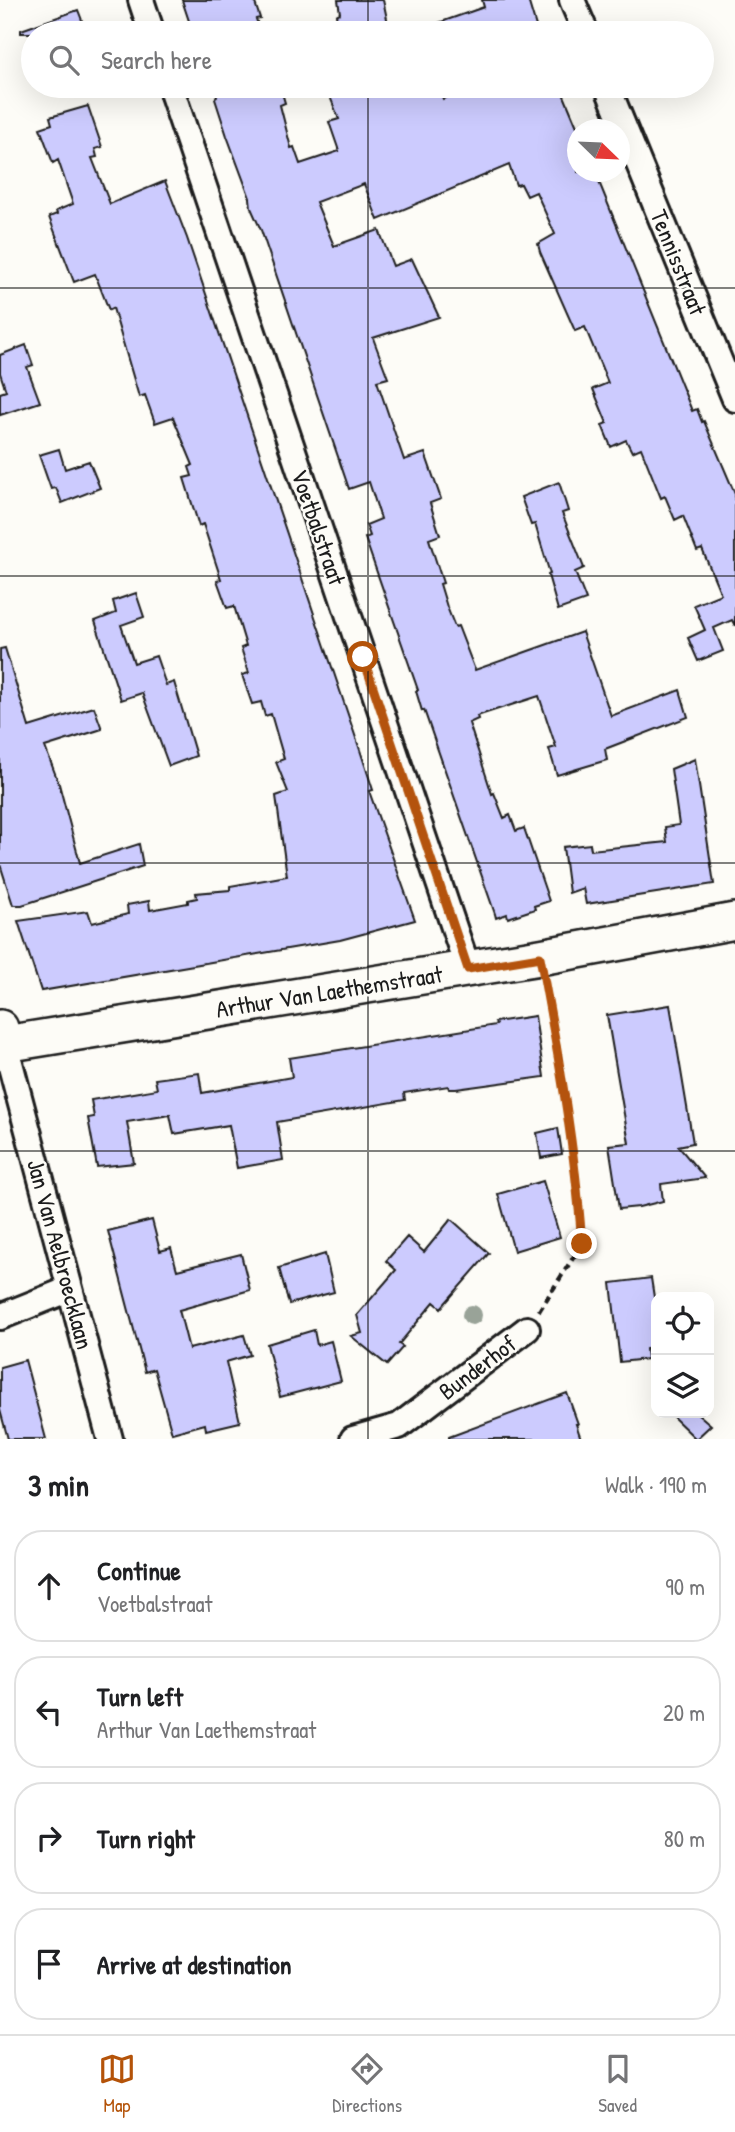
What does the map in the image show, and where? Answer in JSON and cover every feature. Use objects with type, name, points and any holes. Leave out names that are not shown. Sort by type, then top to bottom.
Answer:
[{"type":"street","points":[[141,0],[148,21]]},
{"type":"street","points":[[572,0],[581,21]]},
{"type":"street","name":"Voetbalstraat","points":[[174,98],[468,969]]},
{"type":"street","name":"Tennisstraat","points":[[612,98],[735,399]]},
{"type":"street","name":"Arthur Van Laethemstraat","points":[[2,1036],[468,969],[735,921]]},
{"type":"street","name":"Jan Van Aelbroecklaan","points":[[2,1036],[110,1439]]},
{"type":"street","points":[[0,1317],[70,1289]]},
{"type":"street","name":"Bunderhof","points":[[353,1439],[400,1426],[527,1329]]},
{"type":"path","points":[[527,1329],[582,1244],[578,1189],[561,1065],[540,957]]},
{"type":"building","points":[[182,0],[254,0],[260,18],[257,21],[189,21]]},
{"type":"building","points":[[338,0],[383,0],[387,21],[337,21],[336,15],[340,13]]},
{"type":"building","points":[[482,0],[528,0],[534,21],[444,21],[484,7]]},
{"type":"building","points":[[78,10],[82,21],[47,21]]},
{"type":"building","points":[[216,98],[284,98],[285,103],[280,105],[291,148],[294,147],[300,164],[339,151],[329,122],[339,119],[331,98],[565,98],[574,119],[567,119],[567,182],[599,182],[692,411],[697,409],[702,422],[704,421],[735,494],[735,626],[732,620],[714,628],[723,651],[698,661],[688,638],[705,630],[694,605],[721,594],[702,549],[697,551],[683,516],[675,520],[665,496],[661,498],[641,448],[632,452],[626,440],[611,447],[602,425],[607,423],[593,389],[608,383],[585,327],[575,331],[540,252],[538,244],[555,234],[536,192],[527,196],[521,184],[516,185],[509,165],[378,220],[364,184],[316,202],[334,246],[379,230],[393,266],[412,259],[439,317],[373,338],[388,378],[377,381],[404,460],[425,453],[441,499],[430,503],[440,535],[429,539],[443,583],[440,584],[447,607],[455,627],[458,626],[475,670],[582,632],[611,716],[680,690],[688,717],[605,749],[607,760],[557,775],[549,749],[556,747],[539,696],[477,716],[478,719],[469,723],[492,794],[494,793],[504,818],[510,815],[516,831],[524,828],[549,901],[534,906],[535,909],[508,918],[507,914],[496,918],[424,710],[422,711],[416,691],[418,690],[365,538],[370,536],[366,525],[381,519],[369,482],[349,489]]},
{"type":"building","points":[[88,106],[102,147],[95,149],[97,157],[92,158],[110,204],[165,181],[187,238],[361,753],[373,790],[369,791],[415,920],[340,940],[41,991],[18,921],[88,911],[92,923],[128,914],[127,905],[149,901],[150,910],[188,903],[188,900],[197,898],[196,893],[230,890],[230,886],[287,876],[276,796],[288,792],[276,762],[284,759],[271,714],[265,716],[261,702],[252,704],[242,675],[249,673],[241,648],[246,646],[234,606],[227,608],[217,580],[221,579],[203,524],[199,526],[184,478],[192,476],[189,467],[193,465],[173,417],[155,423],[145,395],[139,397],[113,308],[109,310],[95,274],[74,282],[49,217],[73,204],[58,160],[53,163],[40,128],[52,124],[50,117]]},
{"type":"building","points":[[26,345],[33,365],[27,367],[40,402],[0,415],[0,393],[6,391],[0,373],[0,355]]},
{"type":"building","points":[[59,449],[65,469],[89,461],[100,488],[62,503],[56,488],[51,489],[39,455]]},
{"type":"building","points":[[559,482],[568,511],[562,513],[584,568],[575,572],[586,600],[558,610],[535,524],[531,525],[521,497]]},
{"type":"building","points":[[136,593],[144,617],[121,625],[134,663],[156,656],[166,685],[174,682],[196,756],[169,766],[142,693],[121,700],[95,621],[116,613],[113,601]]},
{"type":"building","points":[[5,648],[29,727],[94,707],[102,729],[45,747],[59,784],[80,863],[139,844],[143,866],[22,905],[13,905],[0,864],[0,649]]},
{"type":"building","points":[[695,759],[714,884],[586,904],[583,888],[569,893],[563,847],[590,844],[591,850],[667,842],[665,827],[679,825],[671,769]]},
{"type":"building","points":[[670,1005],[693,1143],[678,1146],[705,1178],[661,1184],[663,1201],[619,1209],[609,1145],[629,1143],[607,1015]]},
{"type":"building","points":[[535,1016],[544,1077],[404,1093],[405,1100],[277,1122],[283,1160],[237,1168],[229,1125],[174,1134],[170,1115],[127,1122],[134,1163],[97,1167],[88,1118],[94,1117],[91,1100],[157,1089],[155,1079],[199,1073],[202,1093],[292,1077],[289,1058],[496,1025],[495,1022]]},
{"type":"building","points":[[558,1128],[562,1154],[541,1158],[537,1133]]},
{"type":"building","points":[[543,1181],[560,1237],[514,1251],[498,1194]]},
{"type":"building","points":[[451,1219],[489,1253],[441,1308],[434,1302],[399,1344],[403,1347],[387,1365],[351,1336],[362,1333],[357,1315],[396,1270],[386,1261],[407,1237],[424,1252]]},
{"type":"building","points":[[152,1220],[160,1251],[171,1248],[177,1270],[241,1254],[250,1290],[179,1310],[189,1349],[244,1335],[250,1355],[226,1362],[240,1422],[206,1430],[205,1424],[172,1433],[154,1369],[145,1372],[108,1231]]},
{"type":"building","points":[[325,1254],[334,1292],[289,1304],[279,1268]]},
{"type":"building","points":[[651,1278],[653,1292],[651,1292],[651,1348],[646,1349],[647,1359],[620,1362],[611,1283]]},
{"type":"building","points":[[314,1330],[317,1345],[331,1341],[341,1381],[280,1397],[267,1344]]},
{"type":"building","points":[[25,1360],[46,1439],[8,1439],[0,1410],[0,1367]]},
{"type":"building","points":[[567,1393],[581,1439],[449,1439],[449,1437]]},
{"type":"building","points":[[674,1418],[703,1418],[711,1425],[696,1439]]},
{"type":"route","points":[[363,657],[468,969],[540,957],[561,1065],[578,1189],[582,1244]]}]
